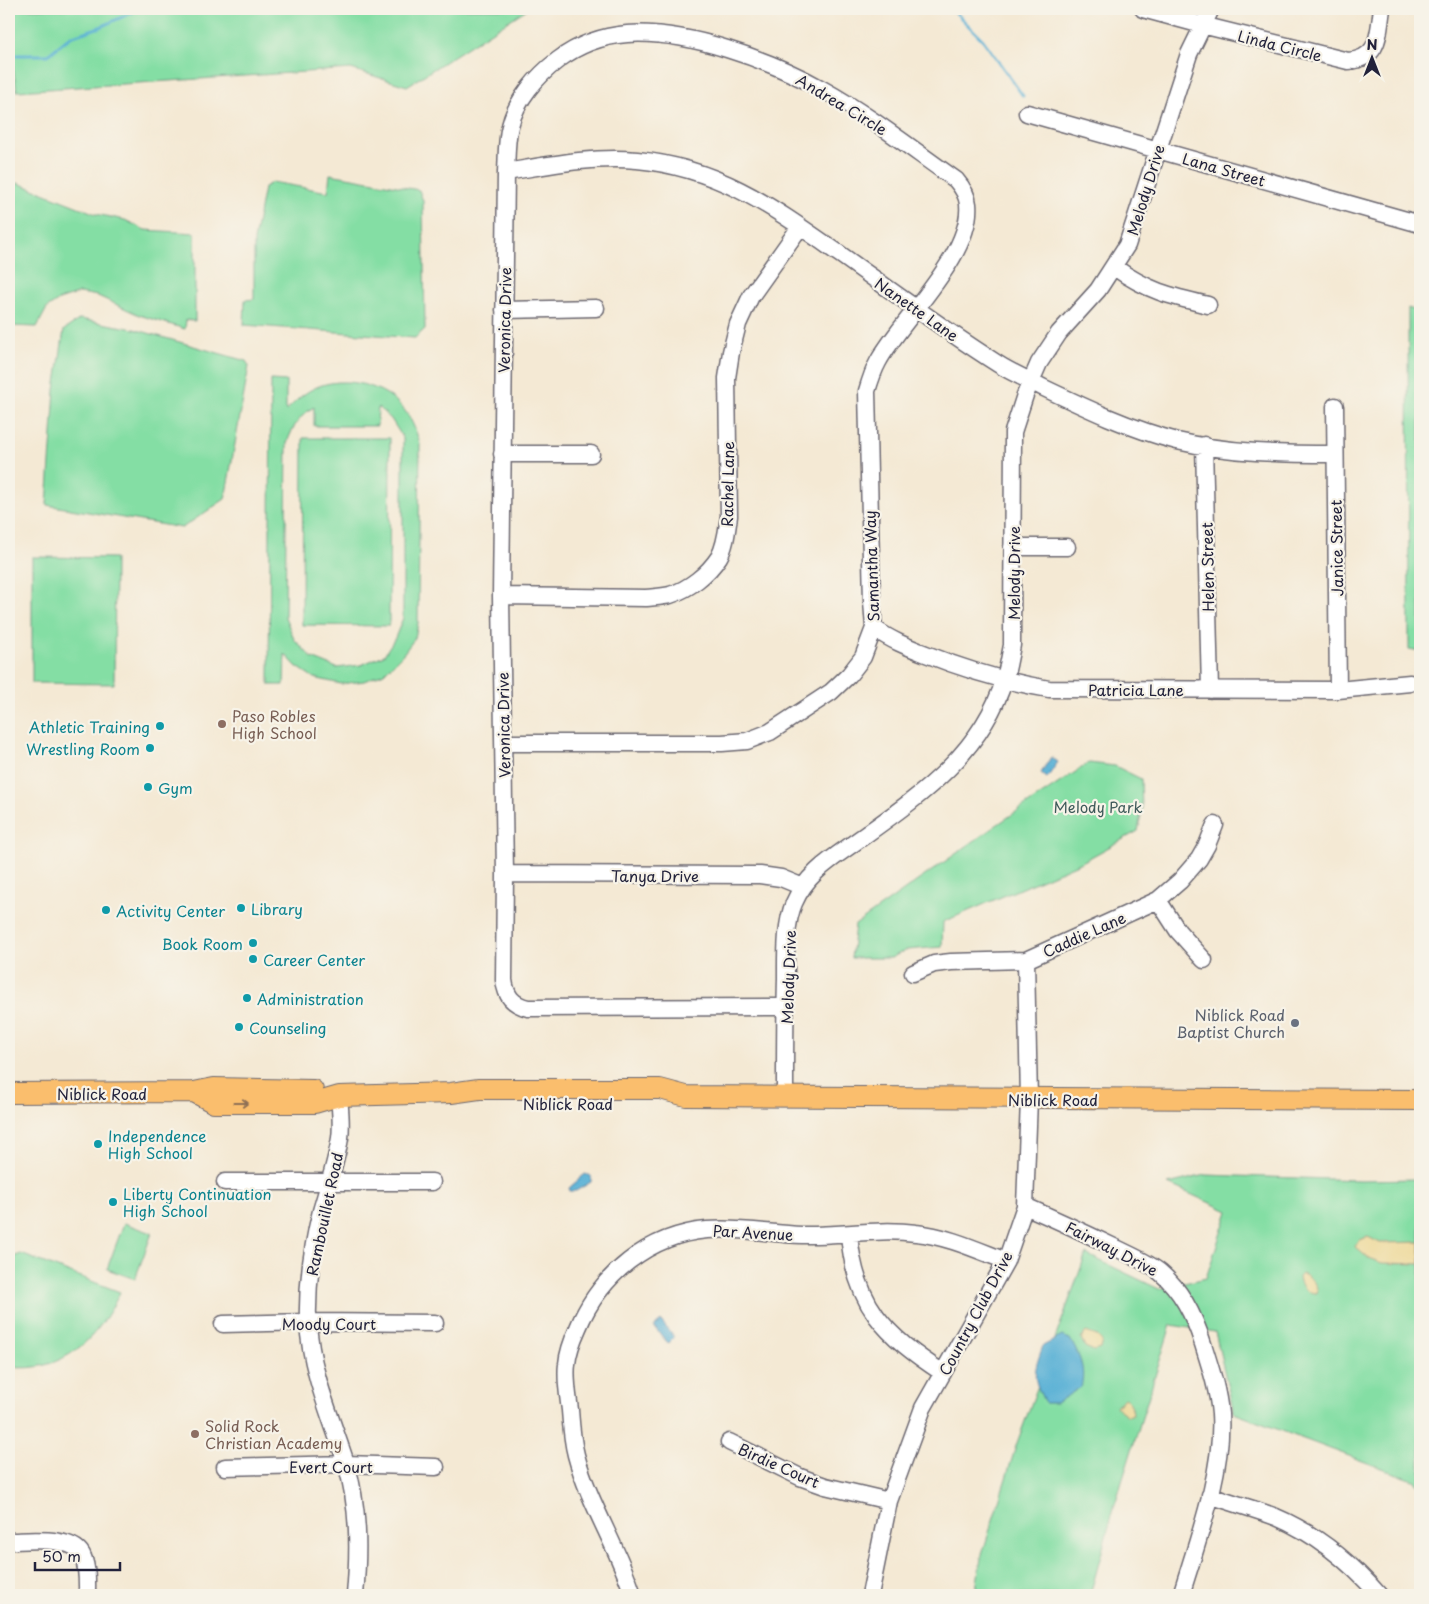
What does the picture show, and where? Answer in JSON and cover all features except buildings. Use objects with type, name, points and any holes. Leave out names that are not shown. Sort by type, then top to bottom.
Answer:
[{"type":"main road","name":"Niblick Road","points":[[9,1093],[194,1092],[214,1088],[310,1089],[339,1096],[451,1093],[480,1089],[660,1089],[686,1096],[1420,1100]]},
{"type":"street","points":[[1143,9],[1202,25]]},
{"type":"street","name":"Melody Drive","points":[[786,1096],[785,1007],[788,935],[793,904],[803,886],[820,867],[917,797],[944,774],[972,742],[990,712],[1004,679],[1012,645],[1013,432],[1030,381],[1039,363],[1059,333],[1098,290],[1127,245],[1189,54],[1211,9]]},
{"type":"street","name":"Linda Circle","points":[[1202,25],[1336,59],[1359,61],[1368,56],[1374,49],[1382,9]]},
{"type":"street","name":"Andrea Circle","points":[[506,172],[510,125],[516,109],[538,76],[563,56],[582,45],[604,38],[628,34],[692,40],[732,51],[775,66],[846,103],[956,180],[965,190],[968,215],[958,246],[917,309]]},
{"type":"street","name":"Lana Street","points":[[1027,113],[1420,224]]},
{"type":"street","name":"Nanette Lane","points":[[506,172],[569,162],[636,160],[662,164],[723,182],[769,206],[999,365],[1120,423],[1178,441],[1204,445],[1246,451],[1336,454]]},
{"type":"street","name":"Veronica Drive","points":[[506,172],[501,596],[505,991],[518,1006],[528,1008],[785,1007]]},
{"type":"street","name":"Rachel Lane","points":[[501,596],[646,598],[670,595],[690,586],[719,557],[726,537],[729,516],[728,378],[730,352],[738,324],[751,296],[800,227]]},
{"type":"street","points":[[1114,267],[1158,293],[1208,306]]},
{"type":"street","points":[[504,310],[596,308]]},
{"type":"street","name":"Samantha Way","points":[[503,743],[722,743],[747,741],[770,732],[831,692],[849,675],[863,657],[874,628],[867,391],[871,376],[878,362],[917,309]]},
{"type":"street","name":"Janice Street","points":[[1335,406],[1338,690]]},
{"type":"street","name":"Helen Street","points":[[1204,445],[1210,690]]},
{"type":"street","points":[[502,454],[591,454]]},
{"type":"street","points":[[1012,547],[1068,547]]},
{"type":"street","name":"Patricia Lane","points":[[874,628],[890,639],[977,672],[1049,688],[1338,690],[1410,683]]},
{"type":"street","name":"Caddie Lane","points":[[913,973],[934,964],[1026,960],[1158,900],[1180,881],[1199,858],[1208,845],[1215,824]]},
{"type":"street","name":"Tanya Drive","points":[[505,874],[760,875],[781,878],[803,886]]},
{"type":"street","points":[[1158,900],[1178,931],[1204,960]]},
{"type":"street","name":"Country Club Drive","points":[[870,1595],[889,1501],[923,1408],[1006,1261],[1024,1206],[1029,1099],[1026,960]]},
{"type":"street","name":"Rambouillet Road","points":[[339,1096],[340,1135],[337,1159],[321,1212],[311,1264],[308,1322],[311,1352],[324,1400],[346,1464],[354,1498],[358,1528],[355,1595]]},
{"type":"street","points":[[225,1182],[432,1182]]},
{"type":"street","name":"Fairway Drive","points":[[1024,1206],[1140,1259],[1160,1272],[1172,1283],[1184,1300],[1199,1332],[1217,1392],[1220,1414],[1220,1439],[1210,1495],[1181,1595]]},
{"type":"street","name":"Par Avenue","points":[[633,1595],[622,1564],[584,1479],[574,1446],[567,1363],[582,1318],[592,1300],[606,1282],[627,1262],[653,1244],[680,1234],[707,1230],[803,1235],[886,1232],[916,1233],[948,1240],[1006,1261]]},
{"type":"street","points":[[849,1234],[851,1256],[862,1295],[879,1322],[896,1340],[942,1374]]},
{"type":"street","name":"Moody Court","points":[[223,1324],[308,1322],[435,1323]]},
{"type":"street","name":"Birdie Court","points":[[728,1442],[800,1478],[889,1501]]},
{"type":"street","name":"Evert Court","points":[[226,1467],[346,1464],[436,1467]]},
{"type":"street","points":[[1210,1495],[1277,1518],[1306,1533],[1330,1548],[1379,1595]]},
{"type":"street","points":[[9,1541],[65,1542],[78,1548],[83,1555],[86,1568],[87,1595]]},
{"type":"green space","points":[[9,9],[527,9],[407,86],[351,69],[17,91],[9,44]]},
{"type":"green space","points":[[330,174],[419,190],[423,201],[425,329],[415,338],[244,325],[245,300],[254,299],[254,240],[264,188],[272,182],[328,192]]},
{"type":"green space","points":[[18,183],[96,214],[125,220],[145,230],[195,233],[195,321],[186,320],[185,329],[139,315],[98,296],[80,293],[59,300],[47,308],[37,327],[9,326],[9,186]]},
{"type":"green space","points":[[1408,308],[1420,312],[1420,651],[1409,649]]},
{"type":"green space","points":[[80,319],[134,329],[246,361],[249,366],[225,499],[182,528],[47,505],[55,390],[64,330]]},
{"type":"green space","points":[[271,380],[286,381],[286,411],[303,395],[320,386],[344,382],[370,386],[382,391],[401,406],[413,424],[420,444],[418,623],[415,638],[403,654],[384,673],[364,681],[341,684],[314,678],[296,666],[285,654],[284,685],[269,685]],"holes":[[[314,407],[314,426],[377,426],[378,407],[391,419],[403,438],[403,618],[395,638],[384,655],[361,665],[337,668],[312,658],[294,639],[285,617],[287,443],[297,422]]]},
{"type":"green space","points":[[303,438],[390,438],[389,626],[302,625]]},
{"type":"green space","points":[[32,557],[115,558],[114,684],[32,683]]},
{"type":"green space","name":"Melody Park","points":[[1089,763],[1115,766],[1141,779],[1142,809],[1138,831],[1080,863],[943,922],[942,947],[906,950],[891,958],[851,958],[855,925],[998,824]]},
{"type":"green space","points":[[1205,1175],[1361,1180],[1420,1179],[1420,1488],[1416,1481],[1234,1413],[1215,1332],[1171,1325],[1115,1504],[1090,1595],[975,1595],[981,1558],[1017,1443],[1086,1254],[1159,1289],[1206,1278],[1228,1211],[1168,1184]]},
{"type":"green space","points":[[124,1223],[152,1233],[135,1279],[107,1269]]},
{"type":"green space","points":[[21,1254],[120,1292],[101,1324],[90,1338],[77,1349],[46,1365],[28,1368],[9,1367],[9,1261]]},
{"type":"sand","points":[[1368,1237],[1380,1243],[1420,1242],[1420,1264],[1382,1263],[1368,1258],[1355,1247],[1359,1240]]},
{"type":"sand","points":[[1302,1274],[1313,1281],[1318,1292],[1314,1294],[1304,1288],[1299,1277]]},
{"type":"sand","points":[[1086,1332],[1097,1336],[1102,1341],[1100,1349],[1094,1351],[1085,1347],[1081,1338]]},
{"type":"sand","points":[[1124,1398],[1130,1403],[1132,1409],[1133,1414],[1128,1416],[1116,1407]]},
{"type":"water","points":[[1051,757],[1058,762],[1047,778],[1041,773]]},
{"type":"water","points":[[585,1174],[591,1176],[591,1182],[576,1191],[570,1191],[569,1188]]},
{"type":"water","points":[[661,1321],[674,1337],[668,1343],[654,1327]]},
{"type":"water","points":[[1062,1336],[1070,1339],[1079,1356],[1083,1374],[1081,1387],[1056,1403],[1045,1403],[1036,1381],[1037,1363],[1043,1346]]},
{"type":"waterway","points":[[9,55],[48,55],[70,37],[100,27],[138,9]]},
{"type":"waterway","points":[[952,9],[983,40],[1023,96]]},
{"type":"place","name":"Paso Robles High School","points":[[222,724]]},
{"type":"place","name":"Athletic Training","points":[[160,726]]},
{"type":"place","name":"Wrestling Room","points":[[150,748]]},
{"type":"place","name":"Gym","points":[[148,787]]},
{"type":"place","name":"Library","points":[[241,908]]},
{"type":"place","name":"Activity Center","points":[[106,910]]},
{"type":"place","name":"Book Room","points":[[253,943]]},
{"type":"place","name":"Career Center","points":[[253,959]]},
{"type":"place","name":"Administration","points":[[247,998]]},
{"type":"place","name":"Niblick Road Baptist Church","points":[[1295,1023]]},
{"type":"place","name":"Counseling","points":[[239,1027]]},
{"type":"place","name":"Independence High School","points":[[98,1144]]},
{"type":"place","name":"Liberty Continuation High School","points":[[113,1202]]},
{"type":"place","name":"Solid Rock Christian Academy","points":[[195,1434]]}]
